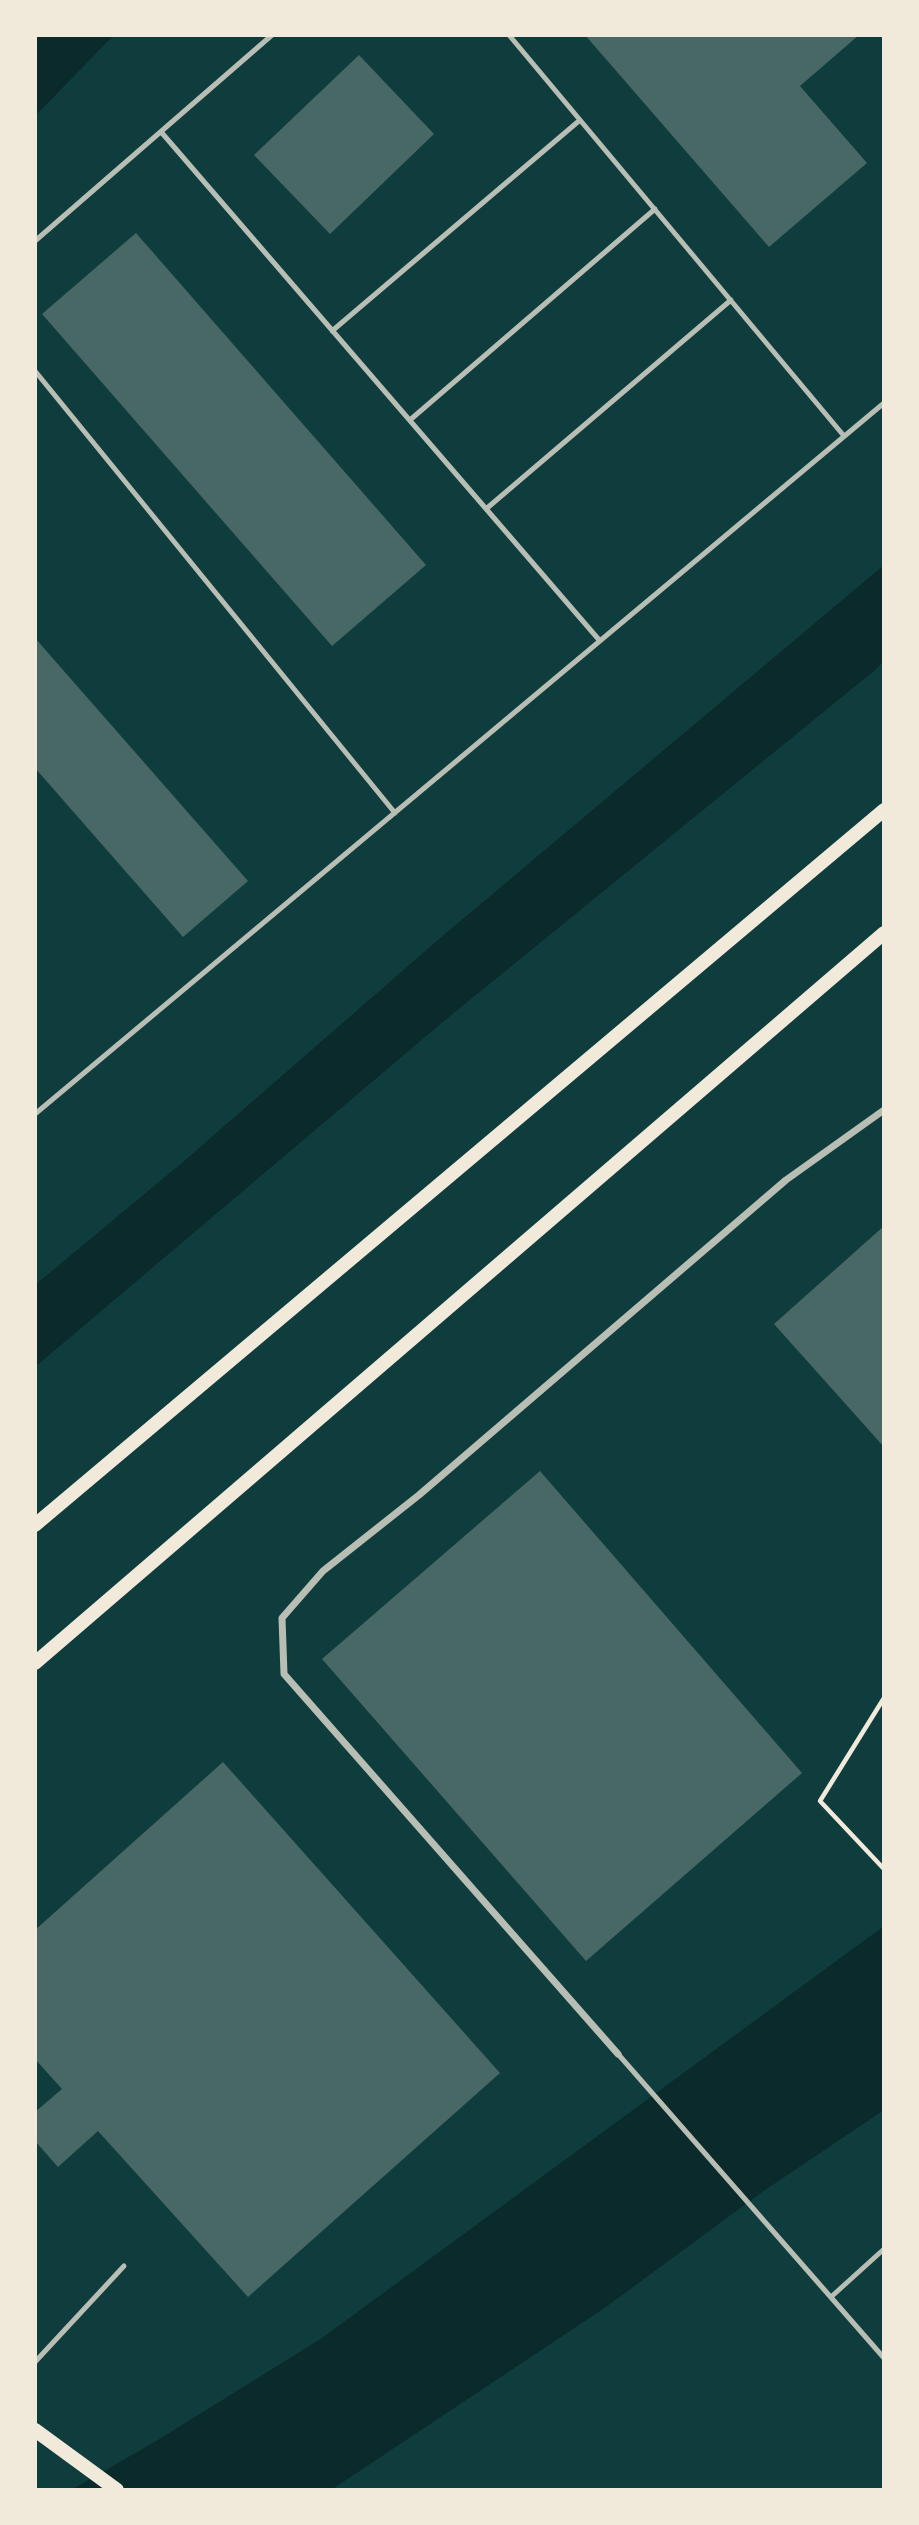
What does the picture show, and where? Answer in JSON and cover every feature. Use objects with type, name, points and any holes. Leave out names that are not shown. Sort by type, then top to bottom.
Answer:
[{"type":"main road","points":[[35,1525],[884,810]]},
{"type":"main road","points":[[35,1663],[884,933]]},
{"type":"main road","points":[[35,2430],[117,2490]]},
{"type":"street","points":[[618,2054],[284,1674],[282,1618],[323,1572],[419,1495],[786,1181],[884,1110]]},
{"type":"lane","points":[[35,241],[272,35]]},
{"type":"lane","points":[[509,35],[844,436]]},
{"type":"lane","points":[[332,331],[580,120]]},
{"type":"lane","points":[[162,133],[600,641]]},
{"type":"lane","points":[[410,420],[655,209]]},
{"type":"lane","points":[[486,509],[731,300]]},
{"type":"lane","points":[[35,370],[395,813]]},
{"type":"lane","points":[[35,1114],[884,403]]},
{"type":"lane","points":[[618,2054],[884,2358]]},
{"type":"lane","points":[[831,2297],[884,2249]]},
{"type":"lane","points":[[35,2362],[124,2266]]},
{"type":"path","points":[[884,1698],[820,1801],[884,1869]]},
{"type":"water","points":[[35,35],[114,35],[35,116]]},
{"type":"water","points":[[884,565],[884,661],[875,670],[444,1021],[35,1367],[35,1285],[183,1162],[439,939]]},
{"type":"water","points":[[884,1926],[884,2110],[765,2190],[603,2309],[331,2490],[71,2490],[158,2440],[322,2338]]},
{"type":"building","points":[[585,35],[859,35],[800,86],[867,163],[769,247]]},
{"type":"building","points":[[359,55],[434,134],[330,234],[254,155]]},
{"type":"building","points":[[136,233],[426,565],[332,646],[42,314]]},
{"type":"building","points":[[35,638],[248,881],[183,937],[35,768]]},
{"type":"building","points":[[884,1226],[884,1447],[774,1324]]},
{"type":"building","points":[[540,1471],[802,1773],[586,1961],[322,1659]]},
{"type":"building","points":[[223,1762],[500,2073],[248,2297],[98,2131],[58,2167],[35,2141],[35,2112],[62,2089],[35,2059],[35,1930]]}]
